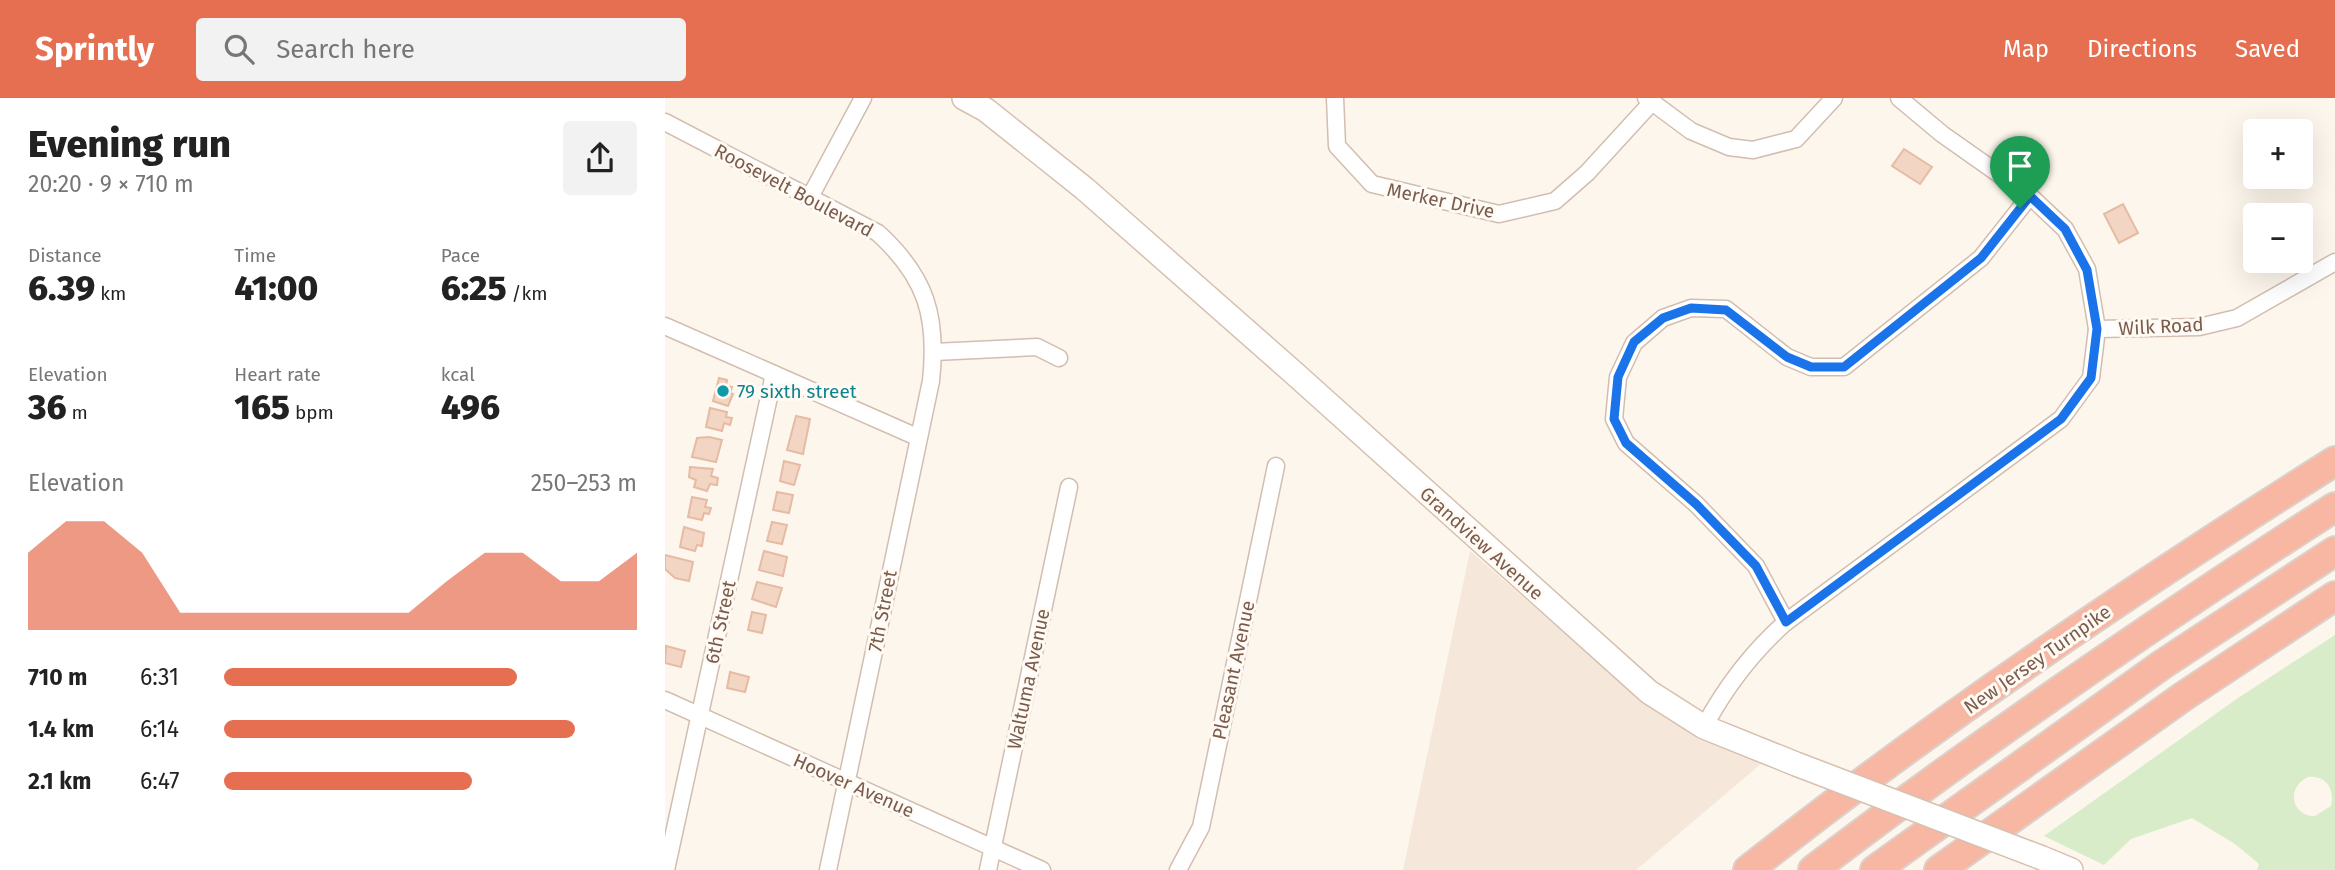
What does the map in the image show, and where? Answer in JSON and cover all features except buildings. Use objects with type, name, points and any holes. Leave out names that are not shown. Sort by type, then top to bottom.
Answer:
[{"type":"highway","name":"New Jersey Turnpike","points":[[1748,870],[2000,684],[2335,461]]},
{"type":"highway","name":"New Jersey Turnpike","points":[[1813,870],[1903,801],[2144,631],[2335,506]]},
{"type":"highway","points":[[1875,870],[2153,672],[2335,551]]},
{"type":"highway","points":[[1939,870],[2184,696],[2335,596]]},
{"type":"street","points":[[810,197],[863,98]]},
{"type":"street","name":"Grandview Avenue","points":[[964,98],[987,104],[1294,373],[1635,680],[1672,708],[1704,727],[2069,870]]},
{"type":"street","name":"Merker Drive","points":[[1335,98],[1337,146],[1372,184],[1499,214],[1555,201],[1587,173],[1649,100],[1691,131],[1729,147],[1753,150],[1796,139],[1835,98]]},
{"type":"street","points":[[1704,727],[1734,677],[1760,645],[1786,622],[2061,419],[2091,378],[2097,329],[2087,270],[2065,229],[2030,196],[1942,134],[1899,98]]},
{"type":"street","name":"Roosevelt Boulevard","points":[[665,122],[878,233],[899,253],[919,282],[931,313],[934,352]]},
{"type":"street","points":[[1786,622],[1756,566],[1696,504],[1626,443],[1614,419],[1618,377],[1634,342],[1663,318],[1691,308],[1726,310],[1787,357],[1811,367],[1844,367],[1981,258],[2030,196]]},
{"type":"street","name":"Wilk Road","points":[[2097,329],[2199,327],[2237,318],[2335,262]]},
{"type":"street","points":[[665,326],[917,437]]},
{"type":"street","points":[[934,352],[1037,346],[1059,358]]},
{"type":"street","name":"7th Street","points":[[828,870],[934,352]]},
{"type":"street","name":"6th Street","points":[[666,870],[774,374]]},
{"type":"street","name":"Pleasant Avenue","points":[[1178,870],[1201,827],[1276,466]]},
{"type":"street","name":"Waltuma Avenue","points":[[988,870],[1069,487]]},
{"type":"street","name":"Hoover Avenue","points":[[665,700],[1042,870]]},
{"type":"shaded area","points":[[1470,551],[1637,696],[1699,739],[1762,763],[1636,870],[1403,870]]},
{"type":"green space","points":[[2335,635],[2335,870],[2257,870],[2259,864],[2235,844],[2192,818],[2131,839],[2104,865],[2044,836],[2238,698]],"holes":[[[2308,777],[2328,784],[2332,794],[2331,806],[2315,816],[2301,811],[2294,800],[2296,787]]]},
{"type":"place","name":"79 sixth street","points":[[723,391]]},
{"type":"route","points":[[2030,196],[2065,229],[2087,270],[2097,329],[2091,378],[2061,419],[1786,622],[1756,566],[1696,504],[1626,443],[1614,419],[1618,377],[1634,342],[1663,318],[1691,308],[1726,310],[1787,357],[1811,367],[1844,367],[1981,258],[2020,208],[2030,196]]}]
